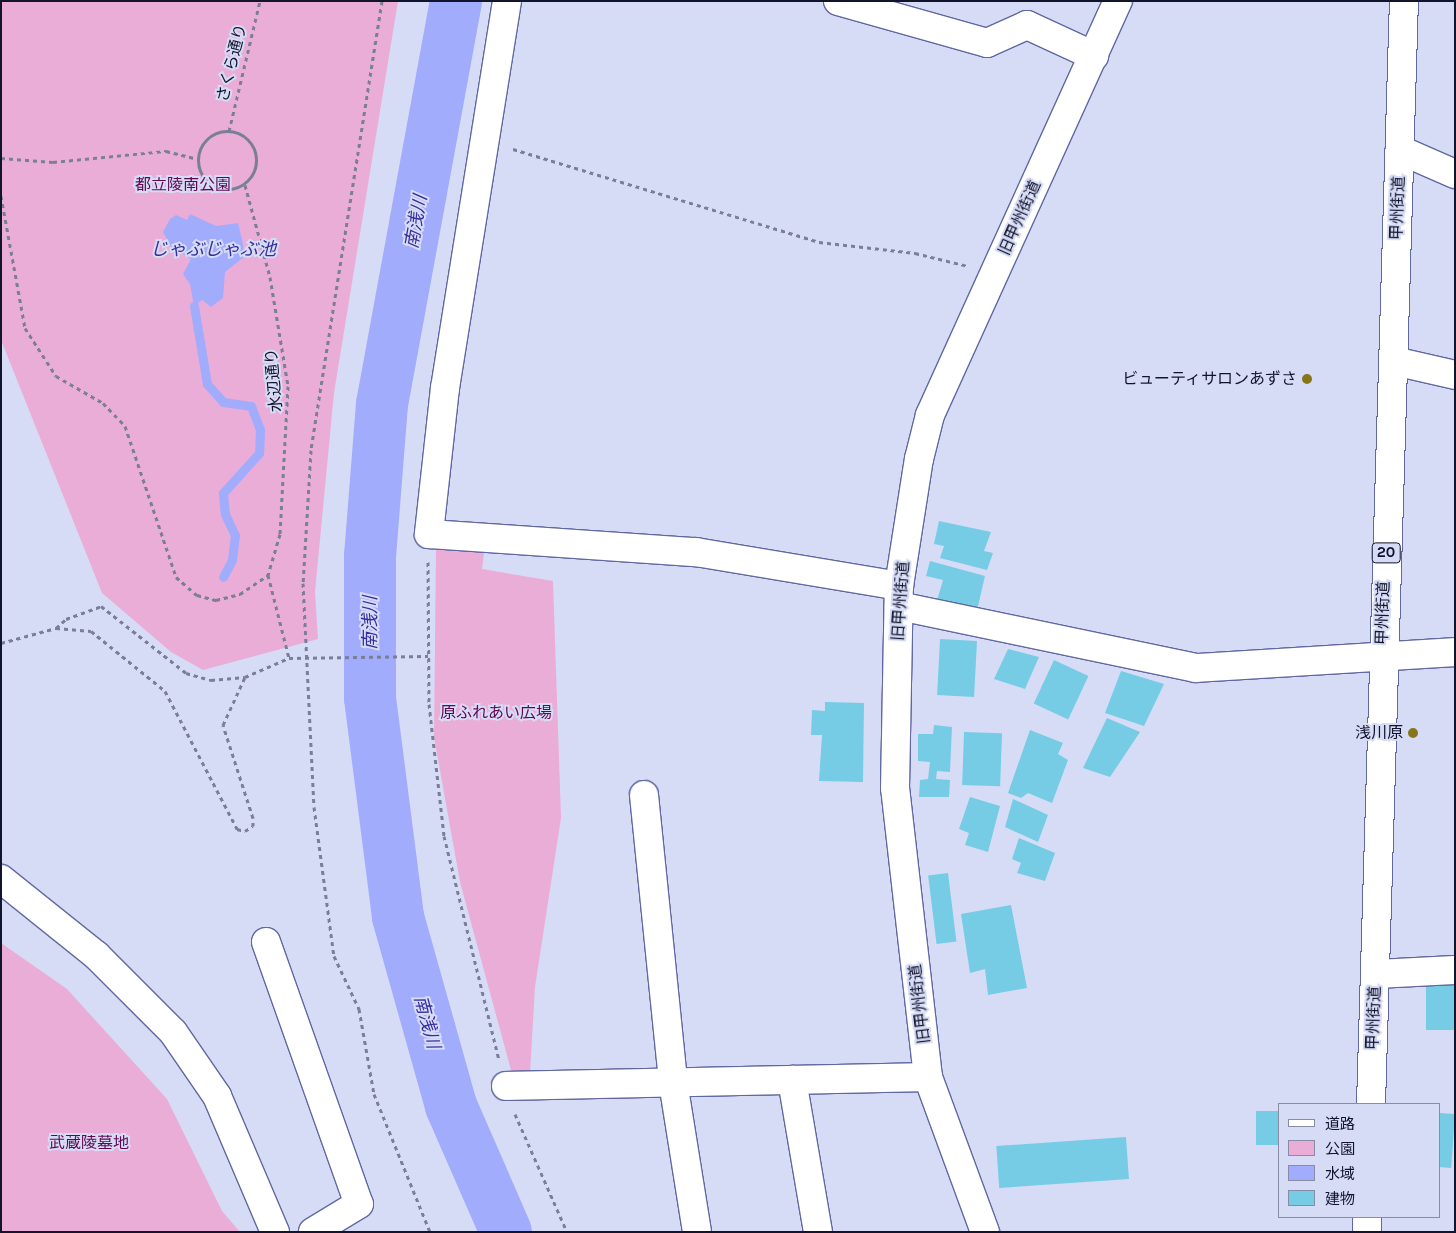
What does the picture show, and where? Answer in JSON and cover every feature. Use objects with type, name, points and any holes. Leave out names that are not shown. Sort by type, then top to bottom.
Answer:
[{"type":"main road","points":[[506,1],[445,388],[429,534],[696,552],[899,596],[1196,668],[1382,654],[1455,652]]},
{"type":"main road","points":[[838,1],[890,8],[987,43],[1027,25],[1094,56]]},
{"type":"main road","name":"旧甲州街道","points":[[985,1232],[928,1077],[895,788],[899,596],[919,459],[930,415],[1118,1]]},
{"type":"main road","name":"甲州街道","points":[[1371,1103],[1376,974],[1382,654],[1394,361],[1404,1]]},
{"type":"main road","points":[[1400,150],[1455,174]]},
{"type":"main road","points":[[1394,361],[1455,374]]},
{"type":"main road","points":[[644,795],[673,1082],[697,1232]]},
{"type":"main road","points":[[1,879],[96,955],[178,1038],[216,1096],[275,1232]]},
{"type":"main road","points":[[266,942],[358,1204],[313,1232]]},
{"type":"main road","points":[[1376,974],[1455,970]]},
{"type":"main road","points":[[506,1086],[928,1077]]},
{"type":"main road","points":[[792,1080],[818,1232]]},
{"type":"main road","points":[[1367,1218],[1367,1232]]},
{"type":"path","name":"さくら通り","points":[[229,131],[260,1]]},
{"type":"path","points":[[382,1],[311,450],[303,583],[314,807],[334,956],[359,1009],[374,1094],[430,1232]]},
{"type":"path","points":[[229,131],[245,137],[256,153],[253,173],[244,185],[229,189],[210,184],[198,159],[204,141],[229,131]]},
{"type":"path","points":[[483,145],[521,150],[819,242],[916,252],[995,272]]},
{"type":"path","points":[[1,158],[63,162],[166,151],[198,159]]},
{"type":"path","name":"水辺通り","points":[[244,185],[270,276],[290,403],[280,534],[268,575]]},
{"type":"path","points":[[1,196],[25,328],[56,376],[103,403],[125,426],[176,577],[197,596],[216,600],[240,594],[268,575],[289,658]]},
{"type":"path","points":[[429,534],[428,656],[432,750],[444,836],[506,1086],[567,1232]]},
{"type":"path","points":[[56,628],[66,619],[101,606],[186,673],[211,680],[245,677],[289,658],[428,656]]},
{"type":"path","points":[[1,643],[56,628],[91,631],[165,691],[237,829],[245,831],[253,826],[253,818],[223,725],[245,677]]},
{"type":"green space","name":"都立陵南公園","points":[[1,1],[398,1],[334,393],[315,592],[318,639],[203,670],[171,652],[102,593],[1,340]]},
{"type":"green space","name":"原ふれあい広場","points":[[442,541],[485,545],[482,569],[553,581],[561,818],[535,987],[530,1074],[512,1074],[460,882],[434,737],[436,548]]},
{"type":"green space","name":"武蔵陵墓地","points":[[1,943],[67,989],[167,1099],[222,1211],[240,1232],[1,1232]]},
{"type":"water","name":"じゃぶじゃぶ池","points":[[190,214],[216,226],[238,223],[243,244],[244,257],[225,272],[223,298],[211,307],[202,300],[194,306],[190,284],[183,274],[191,259],[171,247],[163,232],[170,219],[176,215],[187,220]]},
{"type":"building","points":[[939,521],[991,532],[984,551],[993,553],[987,570],[940,558],[944,546],[934,544]]},
{"type":"building","points":[[930,561],[985,576],[976,615],[936,604],[943,580],[926,576]]},
{"type":"building","points":[[940,639],[977,641],[974,697],[937,695]]},
{"type":"building","points":[[1008,649],[1039,657],[1025,689],[994,679]]},
{"type":"building","points":[[1054,660],[1088,676],[1068,720],[1034,704]]},
{"type":"building","points":[[1121,671],[1164,684],[1144,726],[1105,713]]},
{"type":"building","points":[[825,702],[864,703],[863,782],[819,781],[822,735],[811,735],[812,710],[825,711]]},
{"type":"building","points":[[1107,718],[1140,732],[1110,777],[1083,768]]},
{"type":"building","points":[[934,725],[952,727],[950,772],[937,771],[936,779],[950,780],[949,797],[919,797],[920,780],[928,779],[930,762],[918,761],[918,734],[933,734]]},
{"type":"building","points":[[1030,730],[1063,743],[1058,754],[1068,760],[1052,803],[1028,793],[1021,798],[1008,793]]},
{"type":"building","points":[[964,732],[1002,733],[1000,786],[962,785]]},
{"type":"building","points":[[970,797],[1000,806],[988,852],[965,845],[969,833],[959,829]]},
{"type":"building","points":[[1013,799],[1048,815],[1038,842],[1005,827]]},
{"type":"building","points":[[1019,838],[1055,853],[1045,881],[1017,873],[1021,863],[1012,859]]},
{"type":"building","points":[[948,873],[956,941],[937,944],[928,875]]},
{"type":"building","points":[[1011,905],[1027,988],[988,995],[985,969],[970,973],[961,914]]},
{"type":"building","points":[[1426,984],[1455,984],[1455,1030],[1426,1030]]},
{"type":"building","points":[[1256,1111],[1278,1111],[1278,1145],[1256,1145]]},
{"type":"building","points":[[1441,1113],[1455,1114],[1451,1168],[1441,1167]]},
{"type":"building","points":[[1126,1137],[1129,1179],[999,1188],[996,1146]]},
{"type":"waterway","name":"南浅川","points":[[456,1],[382,404],[370,556],[370,698],[398,917],[451,1106],[506,1232]]},
{"type":"waterway","points":[[194,306],[207,384],[223,402],[251,406],[260,429],[259,453],[223,493],[225,514],[235,535],[232,560],[223,577]]},
{"type":"place","name":"ビューティサロンあずさ","points":[[1307,379]]},
{"type":"place","name":"浅川原","points":[[1413,733]]}]
